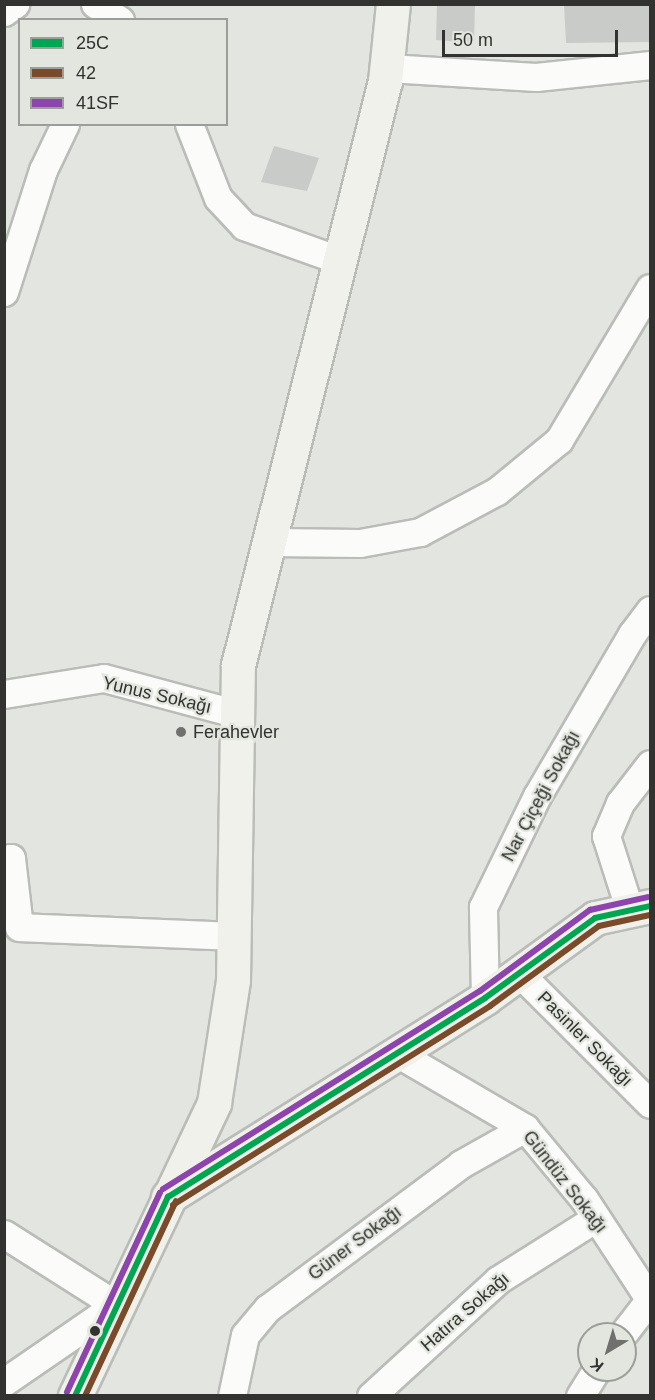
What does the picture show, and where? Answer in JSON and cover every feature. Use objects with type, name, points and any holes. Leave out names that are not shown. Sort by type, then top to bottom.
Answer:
[{"type":"street","points":[[4,12],[15,4]]},
{"type":"street","points":[[75,1395],[214,1103],[233,980],[238,665],[271,542],[388,68],[393,4]]},
{"type":"street","points":[[388,68],[536,77],[651,65]]},
{"type":"street","points":[[4,291],[43,170],[64,126]]},
{"type":"street","points":[[190,126],[218,198],[244,226],[339,260]]},
{"type":"street","points":[[271,542],[360,543],[420,532],[497,491],[559,440],[651,288]]},
{"type":"street","name":"Nar Çiçeği Sokağı","points":[[485,998],[483,907],[537,796],[632,634],[651,610]]},
{"type":"street","name":"Yunus Sokağı","points":[[4,694],[104,678],[238,714]]},
{"type":"street","points":[[168,1197],[395,1052],[485,998],[596,918],[645,908],[606,836],[620,803],[651,764]]},
{"type":"street","points":[[4,860],[11,858],[19,927],[234,936]]},
{"type":"street","name":"Pasinler Sokağı","points":[[519,973],[651,1104]]},
{"type":"street","name":"Gündüz Sokağı","points":[[395,1052],[525,1128],[596,1218],[650,1299]]},
{"type":"street","name":"Güner Sokağı","points":[[232,1395],[245,1335],[268,1308],[461,1164],[525,1128]]},
{"type":"street","name":"Hatıra Sokağı","points":[[371,1395],[498,1280],[596,1218]]},
{"type":"street","points":[[4,1234],[116,1305]]},
{"type":"street","points":[[632,1322],[650,1299]]},
{"type":"street","points":[[4,1382],[116,1305]]},
{"type":"street","points":[[580,1395],[588,1382]]},
{"type":"building","points":[[437,4],[475,4],[474,43],[436,40]]},
{"type":"building","points":[[564,4],[649,4],[650,42],[566,43]]},
{"type":"building","points":[[274,146],[319,158],[307,191],[261,182]]},
{"type":"transit line","name":"41SF","points":[[163,1189],[480,991],[590,910],[648,897]]},
{"type":"transit line","name":"25C","points":[[168,1197],[485,998],[595,918],[650,906]]},
{"type":"transit line","name":"42","points":[[173,1205],[490,1006],[599,926],[650,915]]},
{"type":"transit line","name":"41SF","points":[[67,1392],[160,1193]]},
{"type":"transit line","name":"25C","points":[[75,1396],[168,1197]]},
{"type":"transit line","name":"42","points":[[85,1396],[176,1201]]},
{"type":"place","name":"Ferahevler","points":[[181,732]]}]
